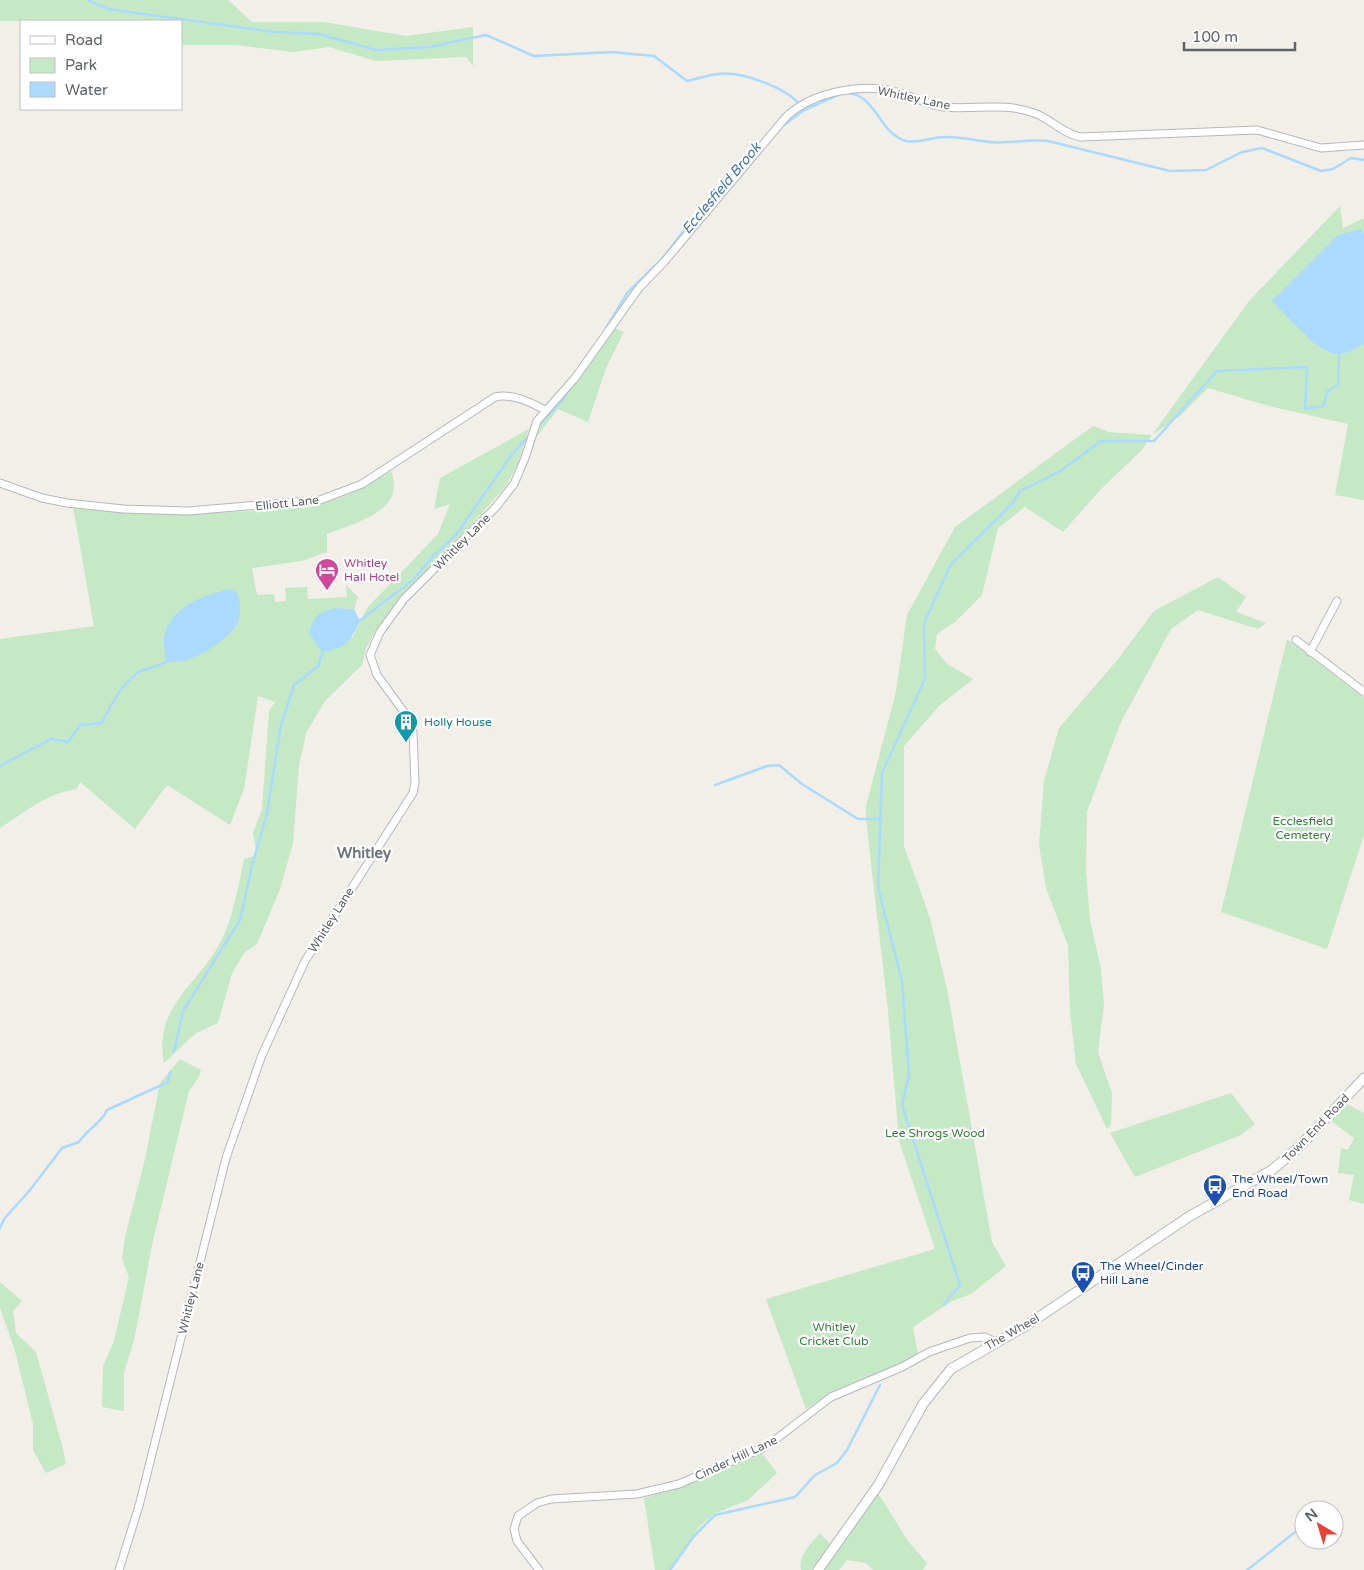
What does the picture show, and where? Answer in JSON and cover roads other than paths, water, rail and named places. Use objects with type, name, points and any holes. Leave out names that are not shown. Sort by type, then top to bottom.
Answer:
[{"type":"street","name":"Whitley Lane","points":[[119,1570],[139,1506],[226,1158],[262,1055],[305,961],[413,793],[415,783],[413,732],[404,712],[377,675],[371,663],[370,655],[373,644],[404,599],[490,513],[514,484],[537,421],[545,410],[575,378],[639,288],[664,262],[786,117],[797,109],[839,90],[888,90],[942,106],[993,106],[1033,112],[1070,134],[1081,137],[1257,130],[1321,148],[1364,145]]},
{"type":"street","name":"Elliott Lane","points":[[0,483],[42,498],[66,503],[123,509],[188,511],[320,500],[362,484],[495,397],[510,396],[545,410]]},
{"type":"street","points":[[1310,652],[1336,601]]},
{"type":"street","points":[[1296,640],[1364,692]]},
{"type":"street","name":"Town End Road","points":[[1265,1174],[1298,1148],[1364,1078]]},
{"type":"street","name":"The Wheel","points":[[818,1570],[879,1484],[916,1414],[933,1390],[957,1364],[1027,1325],[1190,1216],[1265,1174]]},
{"type":"street","name":"Cinder Hill Lane","points":[[539,1570],[517,1542],[514,1530],[518,1516],[537,1503],[551,1499],[637,1494],[679,1484],[767,1446],[831,1397],[902,1367],[935,1349],[970,1338],[986,1337],[995,1342]]},
{"type":"water","points":[[1361,229],[1364,234],[1364,344],[1345,353],[1331,353],[1313,341],[1272,301],[1338,235]]},
{"type":"water","points":[[230,589],[237,592],[240,606],[240,616],[234,629],[221,641],[203,653],[184,661],[167,661],[164,645],[165,632],[179,611],[203,597]]},
{"type":"water","points":[[337,608],[354,609],[360,621],[346,643],[336,649],[322,652],[309,633],[318,615]]},
{"type":"waterway","points":[[88,0],[108,9],[274,32],[319,34],[376,50],[429,47],[486,35],[534,56],[612,52],[654,56],[687,81],[718,74],[738,75],[774,86],[793,98],[800,105]]},
{"type":"waterway","name":"Ecclesfield Brook","points":[[846,93],[856,95],[864,100],[871,106],[889,131],[897,137],[911,142],[939,137],[997,142],[1048,141],[1170,171],[1206,170],[1242,152],[1262,148],[1321,171],[1333,169],[1351,158],[1364,160]]},
{"type":"waterway","name":"Ecclesfield Brook","points":[[780,128],[804,110],[838,95]]},
{"type":"waterway","name":"Ecclesfield Brook","points":[[606,328],[628,292],[662,259],[699,211],[767,136]]},
{"type":"waterway","points":[[944,1304],[960,1285],[902,1105],[909,1075],[902,981],[878,888],[882,773],[925,679],[924,623],[951,564],[1011,505],[1020,491],[1059,472],[1101,441],[1154,441],[1217,371],[1307,367],[1305,409],[1323,406],[1328,391],[1338,385],[1339,354]]},
{"type":"waterway","name":"Ecclesfield Brook","points":[[538,426],[561,402],[568,391]]},
{"type":"waterway","name":"Ecclesfield Brook","points":[[358,622],[413,580],[434,555],[456,535],[512,454],[531,434]]},
{"type":"waterway","points":[[174,1052],[183,1011],[240,920],[252,866],[267,813],[281,725],[294,685],[318,666],[323,651]]},
{"type":"waterway","points":[[0,766],[51,739],[68,742],[80,725],[102,723],[117,696],[133,676],[142,670],[167,661]]},
{"type":"waterway","points":[[715,785],[767,766],[779,765],[802,784],[858,819],[880,819]]},
{"type":"waterway","points":[[0,1228],[4,1219],[30,1190],[62,1148],[79,1142],[107,1110],[168,1082],[170,1072]]},
{"type":"waterway","points":[[670,1570],[694,1536],[715,1515],[795,1497],[815,1475],[837,1463],[847,1450],[880,1385]]},
{"type":"waterway","points":[[1247,1570],[1294,1533]]},
{"type":"place","name":"Whitley Hall Hotel","points":[[327,591]]},
{"type":"place","name":"Holly House","points":[[406,743]]},
{"type":"place","name":"The Wheel/Town End Road","points":[[1215,1207]]},
{"type":"place","name":"The Wheel/Cinder Hill Lane","points":[[1083,1294]]},
{"type":"district","name":"Whitley","points":[[364,853]]},
{"type":"park label","name":"Ecclesfield Cemetery","points":[[1303,828]]},
{"type":"park label","name":"Lee Shrogs Wood","points":[[935,1133]]},
{"type":"park label","name":"Whitley Cricket Club","points":[[834,1334]]}]
